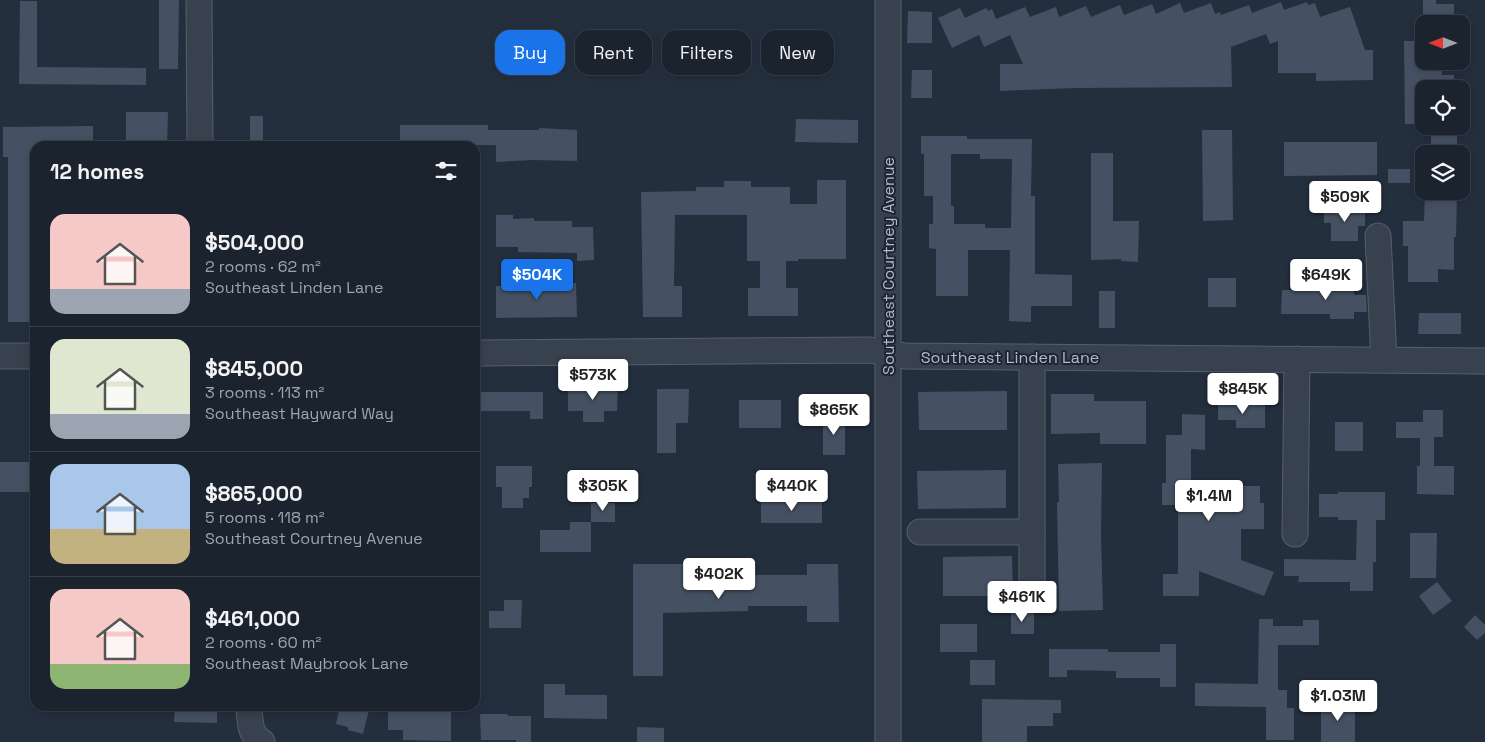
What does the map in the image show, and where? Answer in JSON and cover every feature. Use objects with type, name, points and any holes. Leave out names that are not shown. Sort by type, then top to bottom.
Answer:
[{"type":"street","points":[[199,0],[200,141]]},
{"type":"street","name":"Southeast Courtney Avenue","points":[[888,0],[888,742]]},
{"type":"street","points":[[1378,236],[1384,360]]},
{"type":"street","name":"Southeast Linden Lane","points":[[480,353],[870,350],[905,356],[1485,361]]},
{"type":"street","points":[[0,356],[30,356]]},
{"type":"street","points":[[1032,357],[1032,599]]},
{"type":"street","points":[[1295,534],[1297,359]]},
{"type":"street","points":[[920,532],[1032,532]]},
{"type":"street","points":[[249,711],[250,727],[259,741],[262,742]]},
{"type":"building","points":[[159,0],[179,0],[178,69],[159,69]]},
{"type":"building","points":[[1423,0],[1436,0],[1436,4],[1454,4],[1454,15],[1423,15]]},
{"type":"building","points":[[20,1],[37,1],[37,67],[146,68],[146,85],[19,84]]},
{"type":"building","points":[[1281,2],[1284,10],[1307,2],[1308,5],[1315,3],[1320,17],[1350,7],[1365,50],[1373,50],[1373,80],[1316,81],[1316,73],[1278,73],[1278,41],[1270,44],[1266,34],[1231,47],[1232,87],[1076,88],[1000,91],[1000,64],[1023,64],[1010,35],[984,47],[979,35],[952,48],[938,18],[960,8],[965,18],[986,8],[988,11],[992,9],[996,19],[1025,7],[1030,17],[1056,7],[1059,17],[1086,6],[1091,17],[1120,5],[1124,15],[1152,4],[1156,14],[1180,3],[1184,13],[1211,3],[1215,14],[1220,12],[1221,15],[1249,5],[1252,13]]},
{"type":"building","points":[[908,11],[932,12],[932,43],[907,43]]},
{"type":"building","points":[[1404,41],[1415,41],[1415,70],[1442,70],[1442,75],[1454,75],[1454,80],[1415,80],[1415,124],[1405,124]]},
{"type":"building","points":[[912,70],[932,70],[932,98],[911,98]]},
{"type":"building","points":[[126,112],[168,112],[167,141],[126,141]]},
{"type":"building","points":[[250,116],[263,116],[263,141],[250,141]]},
{"type":"building","points":[[796,119],[858,120],[858,143],[795,142]]},
{"type":"building","points":[[400,125],[488,125],[488,130],[539,130],[539,128],[577,130],[577,161],[534,160],[496,162],[496,145],[480,145],[480,141],[400,141]]},
{"type":"building","points":[[93,126],[93,141],[30,141],[30,322],[8,322],[8,157],[3,157],[3,127]]},
{"type":"building","points":[[1202,130],[1232,130],[1233,220],[1203,221]]},
{"type":"building","points":[[1431,135],[1457,135],[1457,145],[1431,145]]},
{"type":"building","points":[[921,136],[967,136],[967,139],[1032,139],[1031,196],[1035,196],[1035,274],[1072,275],[1072,306],[1031,306],[1031,322],[1009,321],[1010,250],[968,250],[968,296],[936,296],[936,249],[929,248],[929,224],[933,224],[933,196],[924,196],[924,154],[921,154]],"holes":[[[951,154],[980,154],[980,159],[1012,159],[1011,228],[985,228],[985,224],[954,224],[954,206],[951,206]]]},
{"type":"building","points":[[1284,142],[1377,142],[1377,175],[1284,176]]},
{"type":"building","points":[[1091,153],[1113,153],[1113,221],[1139,221],[1138,262],[1121,261],[1121,259],[1091,260]]},
{"type":"building","points":[[1388,169],[1410,169],[1410,183],[1388,183]]},
{"type":"building","points":[[817,180],[846,180],[846,259],[798,259],[798,261],[786,261],[786,288],[798,288],[798,316],[748,316],[748,288],[760,288],[760,261],[747,261],[747,215],[675,215],[674,286],[682,286],[682,317],[643,317],[641,192],[696,191],[696,187],[724,187],[724,181],[751,181],[751,187],[790,187],[790,204],[817,204]]},
{"type":"building","points":[[1425,200],[1457,200],[1454,270],[1438,269],[1438,282],[1408,282],[1408,246],[1403,246],[1403,221],[1424,221]]},
{"type":"building","points":[[1324,209],[1365,209],[1365,226],[1358,226],[1358,241],[1331,241],[1331,223],[1324,223]]},
{"type":"building","points":[[496,215],[513,215],[513,219],[534,218],[534,221],[572,221],[572,227],[593,227],[594,260],[577,261],[577,253],[518,252],[518,247],[496,247]]},
{"type":"building","points":[[1208,278],[1236,278],[1236,307],[1208,307]]},
{"type":"building","points":[[1330,279],[1354,279],[1354,295],[1366,295],[1367,312],[1354,312],[1354,319],[1330,319],[1330,314],[1281,314],[1282,290],[1330,290]]},
{"type":"building","points":[[576,283],[577,317],[496,318],[496,286],[538,286],[538,284]]},
{"type":"building","points":[[1099,291],[1115,291],[1115,328],[1099,328]]},
{"type":"building","points":[[1419,313],[1461,313],[1461,334],[1418,334]]},
{"type":"building","points":[[568,386],[618,386],[617,411],[604,411],[604,422],[583,422],[583,411],[568,411]]},
{"type":"building","points":[[657,389],[689,389],[688,423],[676,423],[676,453],[657,453]]},
{"type":"building","points":[[1007,391],[1007,430],[919,430],[918,392]]},
{"type":"building","points":[[480,392],[543,392],[543,419],[530,419],[530,411],[480,411]]},
{"type":"building","points":[[1051,394],[1094,394],[1094,401],[1146,401],[1146,444],[1100,444],[1100,433],[1051,434]]},
{"type":"building","points":[[739,400],[781,400],[781,428],[739,428]]},
{"type":"building","points":[[1218,403],[1265,404],[1265,428],[1236,428],[1236,420],[1218,420]]},
{"type":"building","points":[[1423,410],[1443,410],[1443,437],[1434,437],[1434,466],[1454,466],[1454,495],[1417,494],[1420,438],[1396,438],[1396,422],[1423,422]]},
{"type":"building","points":[[1182,414],[1205,415],[1205,450],[1191,449],[1191,483],[1200,483],[1200,502],[1232,503],[1232,486],[1260,486],[1260,503],[1264,503],[1264,529],[1241,529],[1241,560],[1274,572],[1264,596],[1199,571],[1199,596],[1163,596],[1163,574],[1178,574],[1178,505],[1162,505],[1162,483],[1166,483],[1166,435],[1182,435]]},
{"type":"building","points":[[823,416],[845,416],[845,455],[823,455]]},
{"type":"building","points":[[1335,422],[1363,422],[1363,451],[1335,451]]},
{"type":"building","points":[[0,462],[30,462],[30,492],[0,492]]},
{"type":"building","points":[[1102,463],[1103,610],[1059,611],[1058,464]]},
{"type":"building","points":[[496,466],[532,466],[532,487],[529,487],[529,498],[523,498],[523,508],[502,508],[502,487],[496,487]]},
{"type":"building","points":[[1006,470],[1006,508],[918,509],[917,471]]},
{"type":"building","points":[[1338,492],[1385,492],[1385,520],[1376,520],[1376,562],[1373,562],[1373,591],[1350,591],[1350,582],[1298,582],[1299,576],[1284,576],[1284,559],[1356,560],[1357,520],[1319,517],[1319,494],[1338,494]]},
{"type":"building","points":[[761,500],[822,500],[822,523],[761,523]]},
{"type":"building","points":[[591,503],[615,503],[615,522],[591,522]]},
{"type":"building","points":[[570,522],[591,522],[591,552],[540,552],[540,530],[570,530]]},
{"type":"building","points":[[1410,533],[1437,533],[1436,578],[1410,578]]},
{"type":"building","points":[[1012,556],[1013,596],[943,596],[943,557]]},
{"type":"building","points":[[633,564],[712,564],[712,581],[748,581],[748,575],[807,575],[807,564],[838,564],[839,622],[807,622],[807,606],[748,606],[748,611],[663,613],[663,676],[633,676]]},
{"type":"building","points":[[1437,582],[1452,601],[1433,615],[1419,596]]},
{"type":"building","points":[[504,600],[522,600],[521,628],[489,628],[489,611],[504,611]]},
{"type":"building","points":[[1011,612],[1034,613],[1034,634],[1011,634]]},
{"type":"building","points":[[1475,615],[1485,625],[1485,633],[1477,640],[1464,627]]},
{"type":"building","points":[[1259,619],[1273,619],[1273,626],[1303,626],[1303,620],[1319,620],[1319,645],[1278,645],[1278,690],[1287,690],[1287,708],[1294,708],[1294,740],[1266,740],[1266,707],[1195,706],[1195,683],[1258,684]]},
{"type":"building","points":[[940,624],[977,624],[977,652],[940,652]]},
{"type":"building","points":[[1160,644],[1176,644],[1176,687],[1160,687],[1160,678],[1116,678],[1116,671],[1067,670],[1067,677],[1049,677],[1049,649],[1108,649],[1108,652],[1160,652]]},
{"type":"building","points":[[970,660],[995,660],[995,685],[970,685]]},
{"type":"building","points":[[544,684],[565,684],[565,695],[607,695],[607,719],[544,718]]},
{"type":"building","points":[[982,699],[1061,700],[1061,713],[1053,713],[1053,726],[1027,726],[1027,742],[982,742]]},
{"type":"building","points":[[1321,703],[1355,703],[1355,742],[1321,742]]},
{"type":"building","points":[[175,711],[217,711],[217,723],[174,722]]},
{"type":"building","points":[[339,711],[369,711],[363,734],[336,724]]},
{"type":"building","points":[[388,711],[451,711],[451,741],[403,740],[403,730],[388,730]]},
{"type":"building","points":[[480,714],[531,716],[531,742],[481,740]]},
{"type":"building","points":[[637,727],[664,728],[664,742],[637,742]]}]
